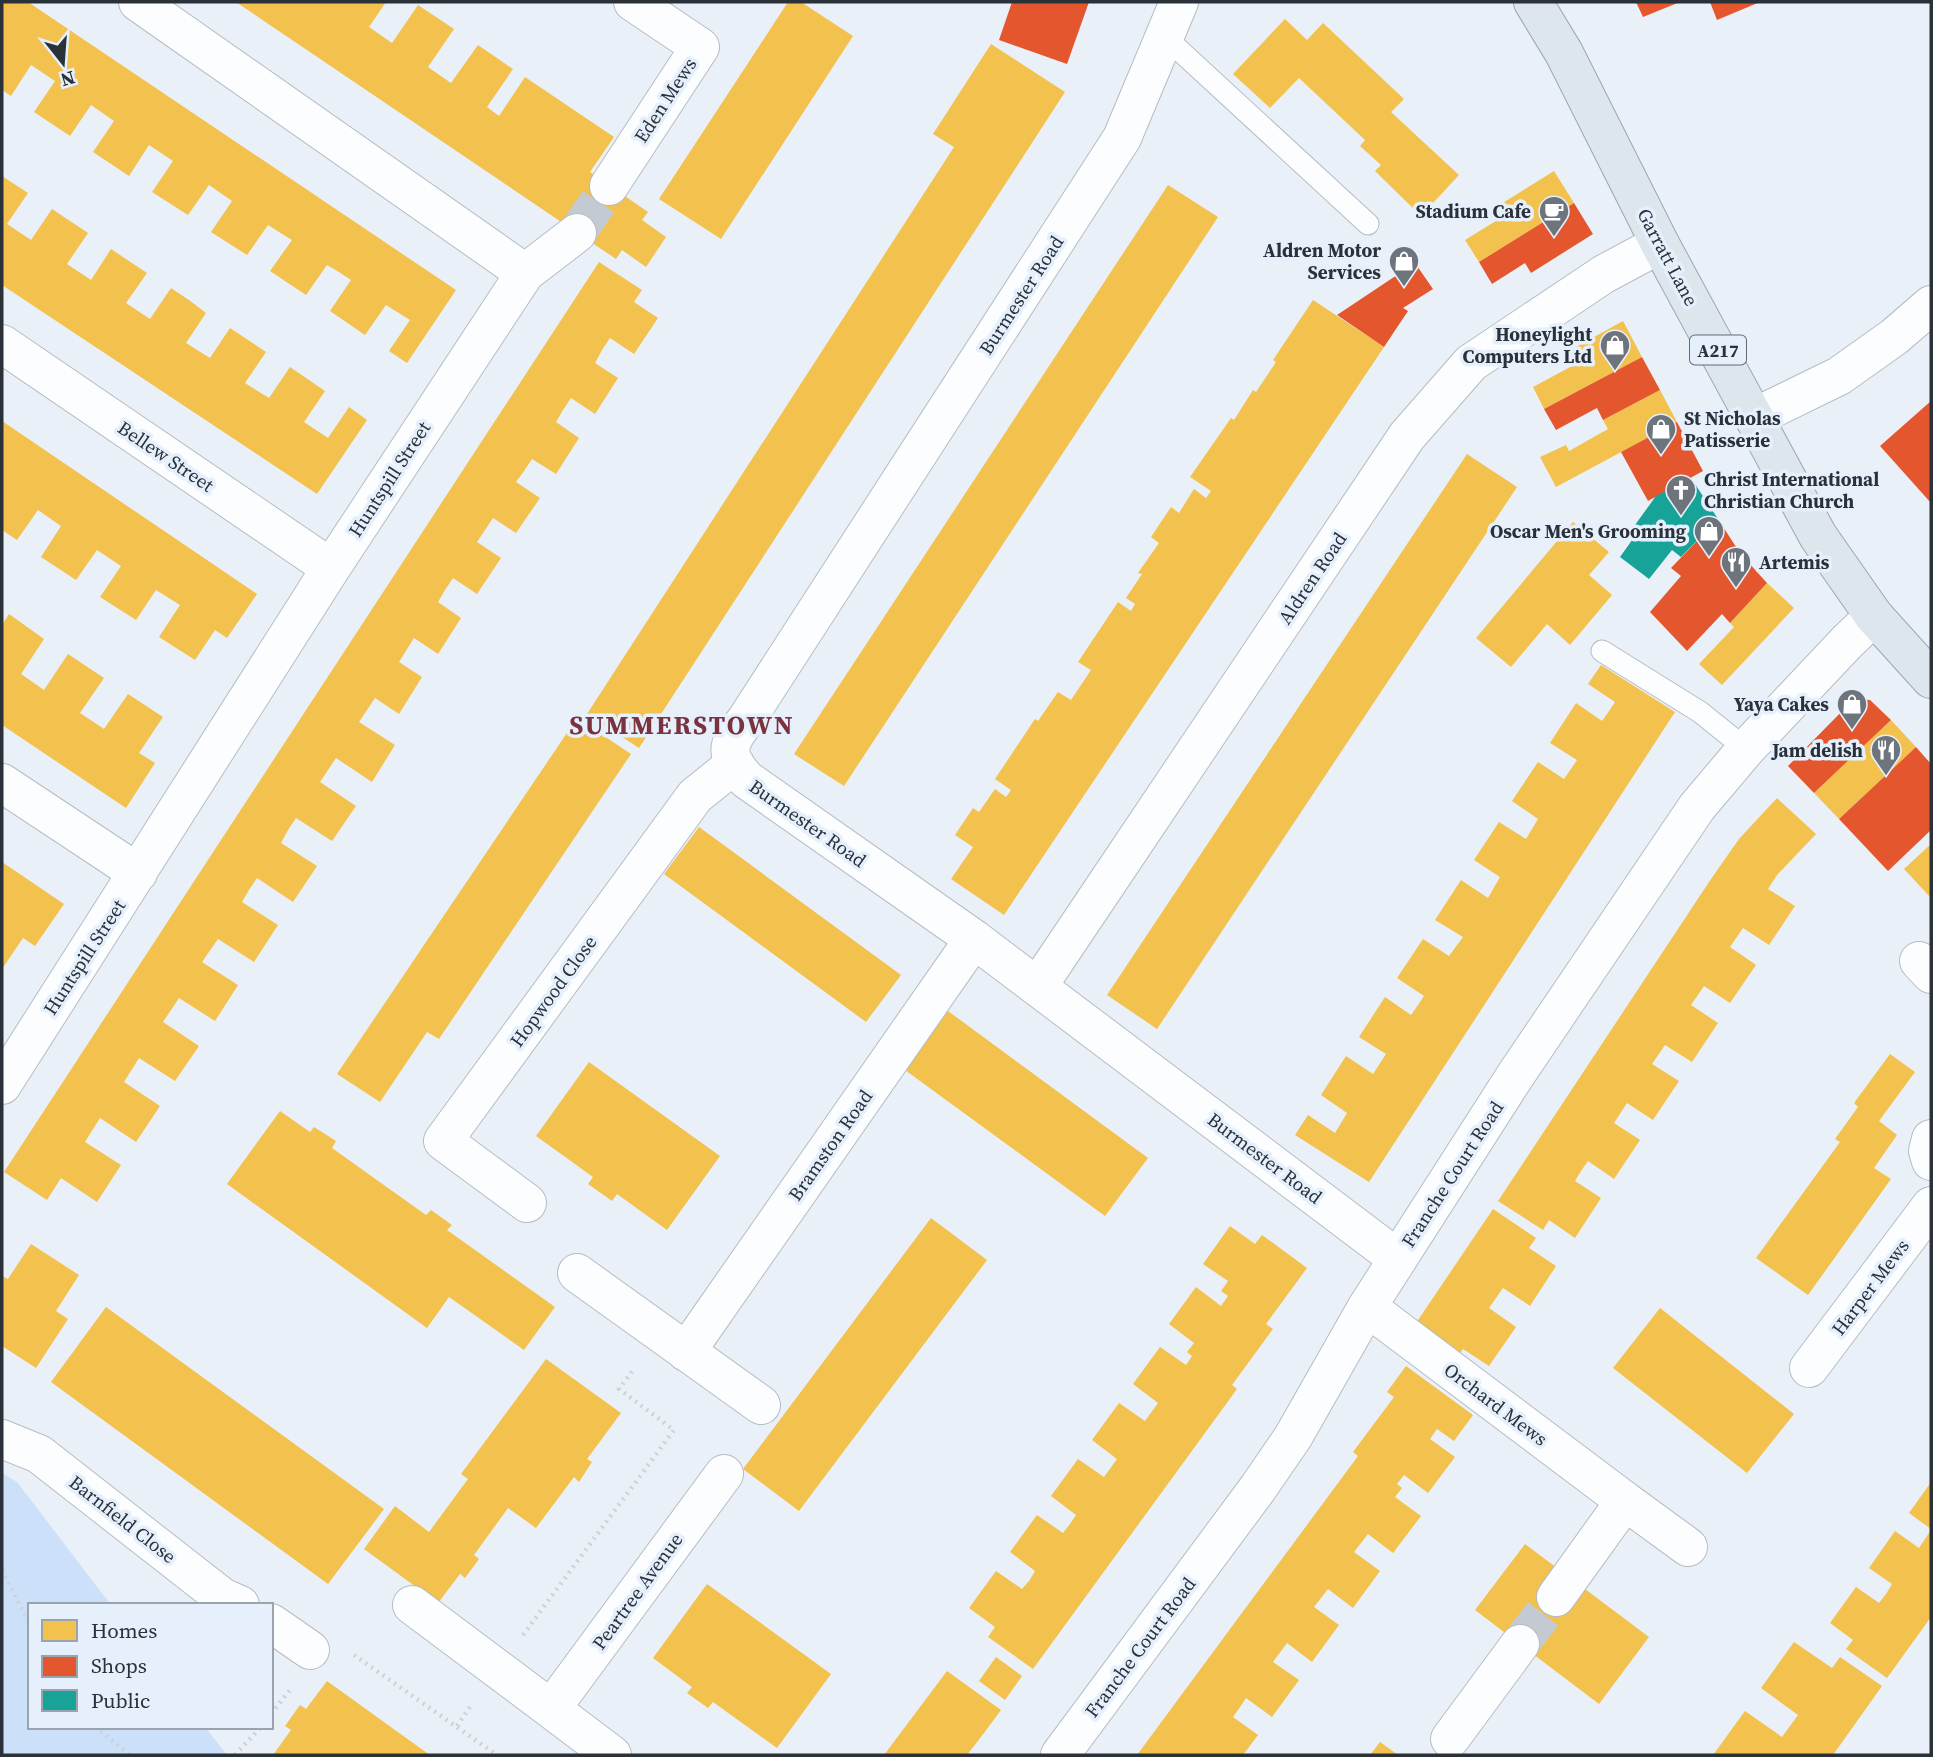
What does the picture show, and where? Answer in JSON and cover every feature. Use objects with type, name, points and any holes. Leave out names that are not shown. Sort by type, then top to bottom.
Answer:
[{"type":"main road","name":"Garratt Lane","points":[[1533,2],[1564,53],[1660,244],[1818,536],[1874,617],[1931,679]]},
{"type":"street","points":[[138,2],[525,273],[577,233]]},
{"type":"street","name":"Eden Mews","points":[[609,186],[700,47],[632,2]]},
{"type":"street","name":"Burmester Road","points":[[1179,2],[1122,138],[746,720],[732,737],[729,747],[735,764],[747,780],[1038,986],[1398,1259]]},
{"type":"street","name":"Aldren Road","points":[[1038,986],[1406,436],[1471,363],[1604,274],[1660,244]]},
{"type":"street","name":"Huntspill Street","points":[[2,1085],[331,568],[525,273]]},
{"type":"street","points":[[1755,417],[1839,376],[1894,337],[1931,305]]},
{"type":"street","name":"Bellew Street","points":[[2,344],[331,568]]},
{"type":"street","name":"Franche Court Road","points":[[1060,1755],[1293,1437],[1367,1307],[1515,1076],[1698,807],[1746,749],[1874,617]]},
{"type":"street","name":"Hopwood Close","points":[[527,1203],[443,1141],[695,796],[735,764]]},
{"type":"street","points":[[2,783],[138,873]]},
{"type":"street","name":"Bramston Road","points":[[673,1343],[974,939]]},
{"type":"street","points":[[1931,1139],[1928,1151],[1931,1161]]},
{"type":"street","name":"Harper Mews","points":[[1809,1368],[1931,1206]]},
{"type":"street","points":[[577,1273],[761,1405]]},
{"type":"street","name":"Orchard Mews","points":[[1367,1307],[1689,1547]]},
{"type":"street","name":"Barnfield Close","points":[[2,1439],[39,1454],[222,1597],[236,1603]]},
{"type":"street","name":"Peartree Avenue","points":[[551,1709],[724,1474]]},
{"type":"street","points":[[1556,1597],[1625,1501]]},
{"type":"street","points":[[412,1605],[612,1755]]},
{"type":"street","points":[[273,1624],[329,1649]]},
{"type":"street","points":[[1450,1739],[1520,1644]]},
{"type":"lane","points":[[1164,36],[1368,225]]},
{"type":"lane","points":[[1602,651],[1700,712],[1746,749]]},
{"type":"path","points":[[457,1726],[674,1430],[619,1389],[673,1343]]},
{"type":"path","points":[[2,1570],[28,1621]]},
{"type":"path","points":[[329,1649],[457,1726],[497,1755]]},
{"type":"path","points":[[273,1711],[294,1684]]},
{"type":"path","points":[[98,1729],[130,1755]]},
{"type":"path","points":[[235,1755],[259,1729]]},
{"type":"shaded area","points":[[2,1473],[17,1482],[109,1603],[28,1603],[28,1729],[207,1729],[227,1755],[2,1755]]},
{"type":"building: Homes","points":[[2,2],[28,2],[456,290],[407,363],[389,351],[410,320],[386,305],[365,335],[330,311],[351,280],[327,265],[306,295],[270,271],[292,240],[268,225],[247,255],[211,232],[232,201],[209,185],[188,215],[152,192],[173,161],[149,145],[129,176],[93,152],[114,121],[91,105],[70,136],[34,112],[55,81],[31,65],[11,96],[2,90]]},
{"type":"building: Homes","points":[[236,2],[386,2],[369,27],[392,43],[418,5],[454,29],[428,67],[451,83],[478,45],[513,69],[487,107],[499,116],[525,77],[614,137],[590,172],[648,212],[642,220],[666,237],[646,267],[622,250],[616,259]]},
{"type":"building: Homes","points":[[788,2],[801,2],[853,36],[721,239],[659,199]]},
{"type":"building: Homes","points":[[1285,19],[1307,40],[1323,23],[1404,99],[1391,112],[1459,175],[1421,216],[1375,171],[1381,165],[1360,146],[1365,140],[1299,78],[1270,108],[1233,74]]},
{"type":"building: Homes","points":[[991,44],[1065,92],[639,748],[587,714],[954,147],[933,134]]},
{"type":"building: Homes","points":[[1554,171],[1574,203],[1479,262],[1465,240],[1499,219],[1493,209]]},
{"type":"building: Homes","points":[[2,176],[28,193],[7,224],[31,240],[52,209],[88,233],[67,264],[91,280],[111,249],[147,273],[126,303],[150,319],[171,288],[206,313],[186,343],[210,358],[230,328],[266,352],[245,383],[269,398],[290,367],[325,391],[304,422],[328,438],[349,407],[367,420],[317,494],[2,285]]},
{"type":"building: Homes","points":[[1168,185],[1218,217],[844,786],[794,754]]},
{"type":"building: Homes","points":[[599,262],[642,290],[634,302],[658,318],[634,354],[610,338],[602,350],[595,363],[618,378],[595,414],[571,398],[563,410],[556,422],[579,438],[556,474],[532,459],[516,482],[540,498],[516,533],[493,518],[477,542],[501,558],[477,594],[453,578],[445,590],[438,602],[461,618],[438,654],[414,638],[399,662],[422,677],[399,714],[375,698],[359,722],[395,745],[372,782],[336,758],[320,782],[356,806],[332,841],[296,818],[288,830],[281,843],[317,866],[293,902],[257,878],[249,890],[242,902],[278,925],[254,962],[218,939],[202,962],[238,985],[215,1021],[179,998],[163,1022],[199,1046],[175,1081],[139,1058],[124,1082],[160,1106],[136,1142],[100,1118],[85,1142],[121,1165],[97,1202],[61,1178],[47,1200],[4,1172]]},
{"type":"building: Homes","points":[[1313,300],[1384,347],[1004,915],[951,879],[973,847],[955,835],[973,808],[979,812],[995,789],[1006,797],[1011,790],[995,779],[1035,719],[1038,721],[1058,692],[1071,700],[1091,670],[1078,662],[1118,602],[1131,611],[1135,604],[1126,598],[1142,574],[1138,573],[1159,543],[1151,537],[1171,507],[1179,513],[1194,489],[1206,498],[1211,491],[1190,477],[1231,418],[1234,420],[1253,390],[1256,392],[1276,362],[1273,360]]},
{"type":"building: Homes","points":[[1623,321],[1642,357],[1544,409],[1533,387],[1572,366],[1565,353]]},
{"type":"building: Homes","points":[[1660,390],[1677,422],[1556,487],[1540,457],[1566,445],[1569,451],[1608,429],[1603,420]]},
{"type":"building: Homes","points":[[2,421],[257,594],[227,638],[215,630],[195,660],[159,637],[180,605],[156,590],[136,620],[100,597],[121,566],[97,550],[76,580],[41,557],[61,526],[38,510],[17,540],[2,530]]},
{"type":"building: Homes","points":[[1467,454],[1517,487],[1157,1029],[1107,995]]},
{"type":"building: Homes","points":[[1573,522],[1609,552],[1589,575],[1612,595],[1570,645],[1547,624],[1511,667],[1476,638]]},
{"type":"building: Homes","points":[[1767,583],[1794,608],[1722,685],[1699,664],[1734,627],[1730,623]]},
{"type":"building: Homes","points":[[9,614],[44,639],[21,674],[44,690],[68,654],[104,678],[80,713],[104,729],[128,694],[163,717],[139,753],[155,763],[126,808],[2,725],[2,625]]},
{"type":"building: Homes","points":[[1601,665],[1675,712],[1369,1182],[1295,1135],[1308,1115],[1335,1133],[1347,1113],[1321,1095],[1346,1056],[1373,1074],[1386,1054],[1359,1037],[1385,997],[1411,1015],[1424,996],[1397,978],[1423,939],[1449,956],[1463,937],[1435,920],[1461,880],[1488,898],[1500,877],[1474,860],[1499,822],[1526,839],[1538,819],[1512,801],[1538,762],[1564,779],[1577,760],[1550,743],[1576,703],[1602,721],[1615,702],[1588,684]]},
{"type":"building: Homes","points":[[577,718],[631,754],[439,1039],[427,1032],[380,1102],[337,1074]]},
{"type":"building: Homes","points":[[1891,720],[1916,747],[1839,819],[1814,793]]},
{"type":"building: Homes","points":[[1777,798],[1816,834],[1777,875],[1768,889],[1795,906],[1769,945],[1743,928],[1730,947],[1756,965],[1730,1003],[1704,986],[1691,1005],[1718,1023],[1692,1062],[1665,1045],[1652,1064],[1679,1081],[1653,1120],[1627,1103],[1614,1123],[1640,1140],[1614,1179],[1588,1161],[1581,1171],[1575,1181],[1601,1198],[1575,1238],[1549,1220],[1543,1230],[1498,1201],[1711,879],[1739,839]]},
{"type":"building: Homes","points":[[699,827],[901,975],[866,1022],[664,874]]},
{"type":"building: Homes","points":[[1931,844],[1931,898],[1904,869]]},
{"type":"building: Homes","points":[[2,862],[64,904],[35,946],[23,938],[2,969]]},
{"type":"building: Homes","points":[[948,1011],[1148,1158],[1105,1216],[905,1070]]},
{"type":"building: Homes","points":[[1890,1054],[1915,1072],[1879,1121],[1897,1135],[1874,1168],[1891,1179],[1808,1295],[1756,1258],[1840,1142],[1835,1139],[1858,1107],[1854,1103]]},
{"type":"building: Homes","points":[[589,1062],[720,1156],[667,1230],[617,1194],[612,1201],[588,1184],[593,1177],[536,1136]]},
{"type":"building: Homes","points":[[280,1111],[310,1132],[314,1127],[336,1141],[332,1148],[426,1215],[431,1210],[452,1225],[447,1230],[555,1307],[524,1350],[449,1297],[427,1328],[227,1184]]},
{"type":"building: Homes","points":[[1493,1209],[1536,1238],[1529,1248],[1556,1266],[1530,1306],[1503,1288],[1489,1308],[1516,1327],[1489,1366],[1463,1349],[1456,1359],[1412,1329]]},
{"type":"building: Homes","points":[[931,1218],[987,1260],[799,1511],[743,1469]]},
{"type":"building: Homes","points":[[1230,1226],[1255,1244],[1262,1235],[1307,1268],[1266,1324],[1273,1329],[1232,1385],[1237,1389],[1033,1669],[988,1637],[995,1627],[969,1608],[996,1571],[1022,1589],[1029,1581],[1035,1571],[1010,1552],[1037,1515],[1063,1533],[1070,1524],[1076,1515],[1051,1496],[1078,1459],[1104,1477],[1117,1459],[1092,1440],[1119,1403],[1145,1421],[1158,1403],[1133,1384],[1160,1347],[1186,1365],[1192,1356],[1187,1352],[1194,1343],[1169,1324],[1196,1287],[1221,1306],[1228,1296],[1221,1291],[1228,1281],[1203,1264]]},
{"type":"building: Homes","points":[[31,1244],[79,1275],[56,1311],[68,1319],[36,1368],[2,1346],[2,1276],[8,1279]]},
{"type":"building: Homes","points":[[106,1307],[384,1509],[328,1584],[51,1382]]},
{"type":"building: Homes","points":[[1660,1308],[1794,1414],[1747,1473],[1613,1368]]},
{"type":"building: Homes","points":[[546,1359],[621,1413],[587,1459],[592,1462],[579,1482],[574,1477],[536,1528],[508,1508],[474,1555],[479,1559],[465,1578],[460,1574],[438,1603],[364,1549],[395,1506],[429,1532],[468,1479],[461,1474]]},
{"type":"building: Homes","points":[[1406,1366],[1473,1415],[1454,1441],[1437,1429],[1430,1439],[1455,1457],[1428,1493],[1404,1475],[1397,1484],[1402,1488],[1395,1497],[1421,1516],[1393,1553],[1368,1534],[1354,1552],[1380,1571],[1353,1608],[1328,1589],[1314,1607],[1339,1625],[1312,1662],[1287,1643],[1273,1662],[1299,1680],[1272,1717],[1246,1698],[1233,1717],[1258,1735],[1243,1755],[1137,1755],[1358,1456],[1353,1452],[1394,1397],[1387,1392]]},
{"type":"building: Homes","points":[[1931,1482],[1931,1529],[1909,1513]]},
{"type":"building: Homes","points":[[1931,1530],[1931,1617],[1887,1678],[1846,1649],[1853,1640],[1830,1623],[1856,1587],[1879,1603],[1886,1594],[1892,1584],[1869,1568],[1895,1531],[1919,1548]]},
{"type":"building: Homes","points":[[1525,1544],[1649,1637],[1599,1704],[1475,1610]]},
{"type":"building: Homes","points":[[707,1584],[831,1674],[777,1748],[713,1702],[708,1708],[687,1693],[692,1687],[653,1658]]},
{"type":"building: Homes","points":[[1794,1642],[1832,1668],[1840,1657],[1882,1686],[1833,1755],[1713,1755],[1745,1711],[1782,1737],[1798,1715],[1761,1688]]},
{"type":"building: Homes","points":[[996,1657],[1022,1676],[1005,1700],[979,1681]]},
{"type":"building: Homes","points":[[947,1671],[1001,1710],[984,1733],[967,1755],[884,1755]]},
{"type":"building: Homes","points":[[327,1681],[430,1755],[273,1755],[291,1730],[285,1726],[300,1705],[306,1709]]},
{"type":"building: Homes","points":[[1380,1742],[1398,1755],[1370,1755]]},
{"type":"building: Shops","points":[[1012,2],[1089,2],[1067,64],[999,40]]},
{"type":"building: Shops","points":[[1636,2],[1680,2],[1643,17]]},
{"type":"building: Shops","points":[[1710,2],[1760,2],[1717,20]]},
{"type":"building: Shops","points":[[1574,203],[1593,234],[1531,273],[1525,263],[1492,284],[1479,262]]},
{"type":"building: Shops","points":[[1415,263],[1433,289],[1403,308],[1408,311],[1384,347],[1337,315]]},
{"type":"building: Shops","points":[[1642,357],[1660,390],[1603,420],[1597,408],[1556,430],[1544,409]]},
{"type":"building: Shops","points":[[1931,401],[1931,503],[1880,446]]},
{"type":"building: Shops","points":[[1677,422],[1703,471],[1648,501],[1621,452]]},
{"type":"building: Shops","points":[[1718,519],[1740,553],[1767,583],[1730,623],[1722,614],[1687,651],[1650,612],[1681,576],[1671,568]]},
{"type":"building: Shops","points":[[1854,699],[1870,700],[1891,720],[1814,793],[1788,766]]},
{"type":"building: Shops","points":[[1916,747],[1931,764],[1931,830],[1888,871],[1839,819]]},
{"type":"building: Public","points":[[1691,478],[1718,519],[1681,557],[1672,550],[1649,579],[1620,557],[1640,529],[1635,525],[1656,496]]},
{"type":"tunnel","points":[[577,233],[609,186]]},
{"type":"tunnel","points":[[1520,1644],[1556,1597]]},
{"type":"place","name":"Stadium Cafe","points":[[1554,238]]},
{"type":"place","name":"Aldren Motor Services","points":[[1404,288]]},
{"type":"place","name":"Honeylight Computers Ltd","points":[[1615,372]]},
{"type":"place","name":"St Nicholas Patisserie","points":[[1661,456]]},
{"type":"place","name":"Christ International Christian Church","points":[[1681,517]]},
{"type":"place","name":"Oscar Men's Grooming","points":[[1709,558]]},
{"type":"place","name":"Artemis","points":[[1736,589]]},
{"type":"place","name":"Yaya Cakes","points":[[1852,731]]},
{"type":"place","name":"Jam delish","points":[[1886,777]]},
{"type":"district","name":"SUMMERSTOWN","points":[[682,725]]}]
